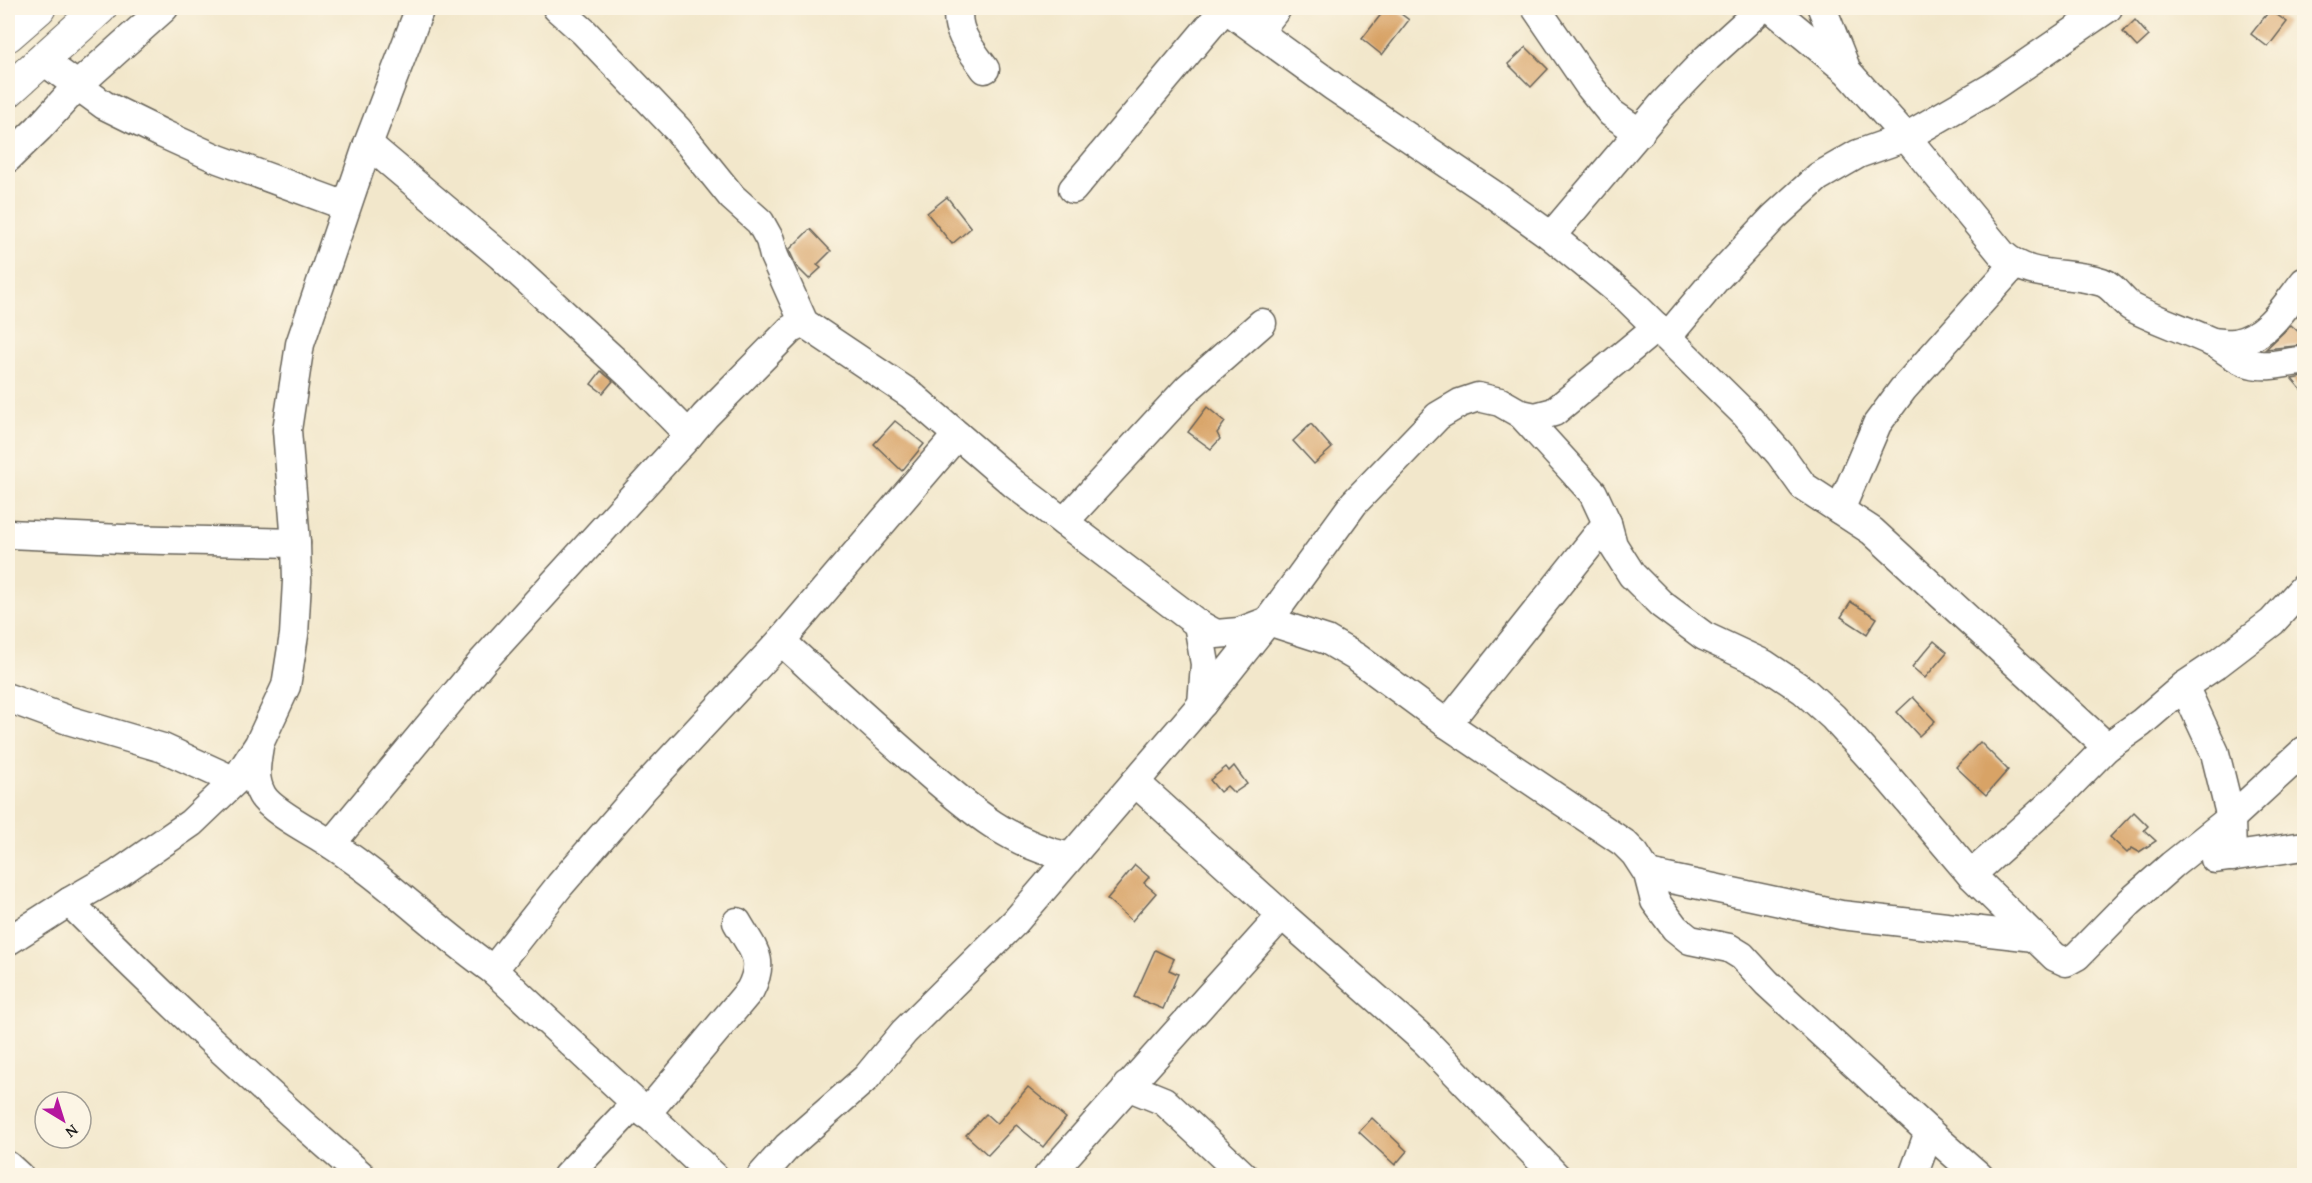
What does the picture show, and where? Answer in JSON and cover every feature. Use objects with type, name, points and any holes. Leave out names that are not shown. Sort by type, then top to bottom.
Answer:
[{"type":"main road","points":[[8,34],[39,8]]},
{"type":"main road","points":[[8,91],[100,8]]},
{"type":"street","points":[[8,158],[39,128],[78,84],[164,8]]},
{"type":"street","points":[[8,941],[117,875],[191,823],[236,781],[259,744],[286,686],[291,664],[297,581],[287,430],[300,344],[368,144],[420,8]]},
{"type":"street","points":[[556,8],[584,32],[678,130],[732,197],[760,222],[770,240],[774,256],[804,323],[910,394],[1014,484],[1198,624],[1216,634],[1239,632],[1268,621],[1326,640],[1356,657],[1448,724],[1624,843],[1635,854],[1648,874],[1655,901],[1675,928],[1690,940],[1730,948],[1742,956],[1767,983],[1979,1176]]},
{"type":"street","points":[[959,8],[962,36],[985,69]]},
{"type":"street","points":[[1073,189],[1225,8],[1334,87],[1551,236],[1628,299],[1745,414],[1780,454],[1803,486],[1872,531],[2107,747]]},
{"type":"street","points":[[1259,31],[1277,8]]},
{"type":"street","points":[[1536,8],[1590,87],[1611,113],[1640,133]]},
{"type":"street","points":[[1551,236],[1707,58],[1762,8]]},
{"type":"street","points":[[1772,8],[1847,71],[2014,265],[2040,273],[2105,283],[2125,304],[2158,321],[2211,342],[2240,361],[2259,365],[2304,361]]},
{"type":"street","points":[[1822,8],[1847,71]]},
{"type":"street","points":[[761,1176],[787,1148],[866,1078],[912,1024],[1015,922],[1202,704],[1268,621],[1354,503],[1438,416],[1460,403],[1478,397],[1500,402],[1521,414],[1535,417],[1554,412],[1663,332],[1774,217],[1818,177],[1858,154],[1906,137],[1991,88],[2108,8]]},
{"type":"street","points":[[41,59],[104,105],[163,134],[218,159],[346,206]]},
{"type":"street","points":[[368,144],[501,256],[628,374],[689,435]]},
{"type":"street","points":[[1840,510],[1877,424],[1903,389],[2014,265]]},
{"type":"street","points":[[2211,342],[2234,343],[2253,338],[2266,327],[2304,282]]},
{"type":"street","points":[[331,844],[483,661],[705,416],[791,329],[804,323]]},
{"type":"street","points":[[1064,522],[1188,388],[1262,323]]},
{"type":"street","points":[[1521,414],[1593,494],[1607,523],[1613,545],[1632,575],[1661,604],[1704,636],[1764,664],[1803,690],[1833,717],[1871,758],[1971,875],[2055,957],[2066,962],[2077,956],[2130,902],[2231,818],[2304,751]]},
{"type":"street","points":[[493,970],[560,885],[636,798],[781,641],[957,435]]},
{"type":"street","points":[[1448,724],[1607,523]]},
{"type":"street","points":[[8,534],[122,540],[296,543]]},
{"type":"street","points":[[1971,875],[2057,798],[2107,747],[2141,723],[2184,686],[2272,622],[2304,587]]},
{"type":"street","points":[[1198,624],[1205,664],[1202,704]]},
{"type":"street","points":[[781,641],[973,812],[997,828],[1024,841],[1050,853],[1070,857]]},
{"type":"street","points":[[2184,686],[2215,753],[2231,818],[2232,857]]},
{"type":"street","points":[[8,698],[68,720],[163,748],[236,781]]},
{"type":"street","points":[[259,744],[255,773],[263,796],[280,811],[352,858],[493,970],[714,1176]]},
{"type":"street","points":[[1135,782],[1425,1041],[1556,1176]]},
{"type":"street","points":[[2172,865],[2304,846]]},
{"type":"street","points":[[1648,874],[1841,915],[2034,937]]},
{"type":"street","points":[[69,902],[152,985],[267,1093],[362,1176]]},
{"type":"street","points":[[1048,1176],[1282,915]]},
{"type":"street","points":[[567,1176],[640,1109],[750,990],[758,975],[758,960],[737,922]]},
{"type":"street","points":[[1127,1086],[1164,1101],[1245,1176]]},
{"type":"street","points":[[1913,1176],[1929,1132]]},
{"type":"street","points":[[8,1166],[19,1176]]},
{"type":"building","points":[[1386,8],[1393,8],[1409,20],[1382,55],[1362,39]]},
{"type":"building","points":[[2270,10],[2287,22],[2268,47],[2251,34]]},
{"type":"building","points":[[2135,20],[2149,36],[2137,47],[2123,32]]},
{"type":"building","points":[[1526,47],[1548,69],[1531,87],[1508,64]]},
{"type":"building","points":[[947,197],[971,228],[952,244],[927,213]]},
{"type":"building","points":[[810,229],[831,251],[817,265],[821,268],[809,279],[797,267],[789,250]]},
{"type":"building","points":[[2291,325],[2304,337],[2304,345],[2266,349]]},
{"type":"building","points":[[601,371],[613,381],[603,393],[591,384]]},
{"type":"building","points":[[2304,377],[2304,393],[2292,379]]},
{"type":"building","points":[[1207,407],[1225,422],[1217,433],[1220,439],[1211,449],[1188,432]]},
{"type":"building","points":[[895,421],[924,444],[902,471],[874,444]]},
{"type":"building","points":[[1311,424],[1332,448],[1314,464],[1293,441]]},
{"type":"building","points":[[1851,602],[1877,618],[1867,634],[1841,617]]},
{"type":"building","points":[[1934,641],[1947,652],[1925,678],[1912,667]]},
{"type":"building","points":[[1913,697],[1935,721],[1919,736],[1897,712]]},
{"type":"building","points":[[1980,742],[2008,770],[1986,795],[1956,767]]},
{"type":"building","points":[[1234,766],[1247,784],[1234,793],[1227,786],[1220,792],[1210,780],[1226,767],[1229,771]]},
{"type":"building","points":[[2134,812],[2148,826],[2144,830],[2156,841],[2139,852],[2132,848],[2127,853],[2110,837]]},
{"type":"building","points":[[1135,865],[1149,877],[1144,883],[1156,893],[1132,921],[1107,899]]},
{"type":"building","points":[[1155,950],[1174,959],[1169,970],[1178,974],[1163,1009],[1134,997]]},
{"type":"building","points":[[1028,1087],[1066,1118],[1043,1147],[1016,1125],[988,1155],[966,1135],[986,1114],[997,1124]]},
{"type":"building","points":[[1372,1118],[1407,1151],[1395,1165],[1359,1132]]}]
